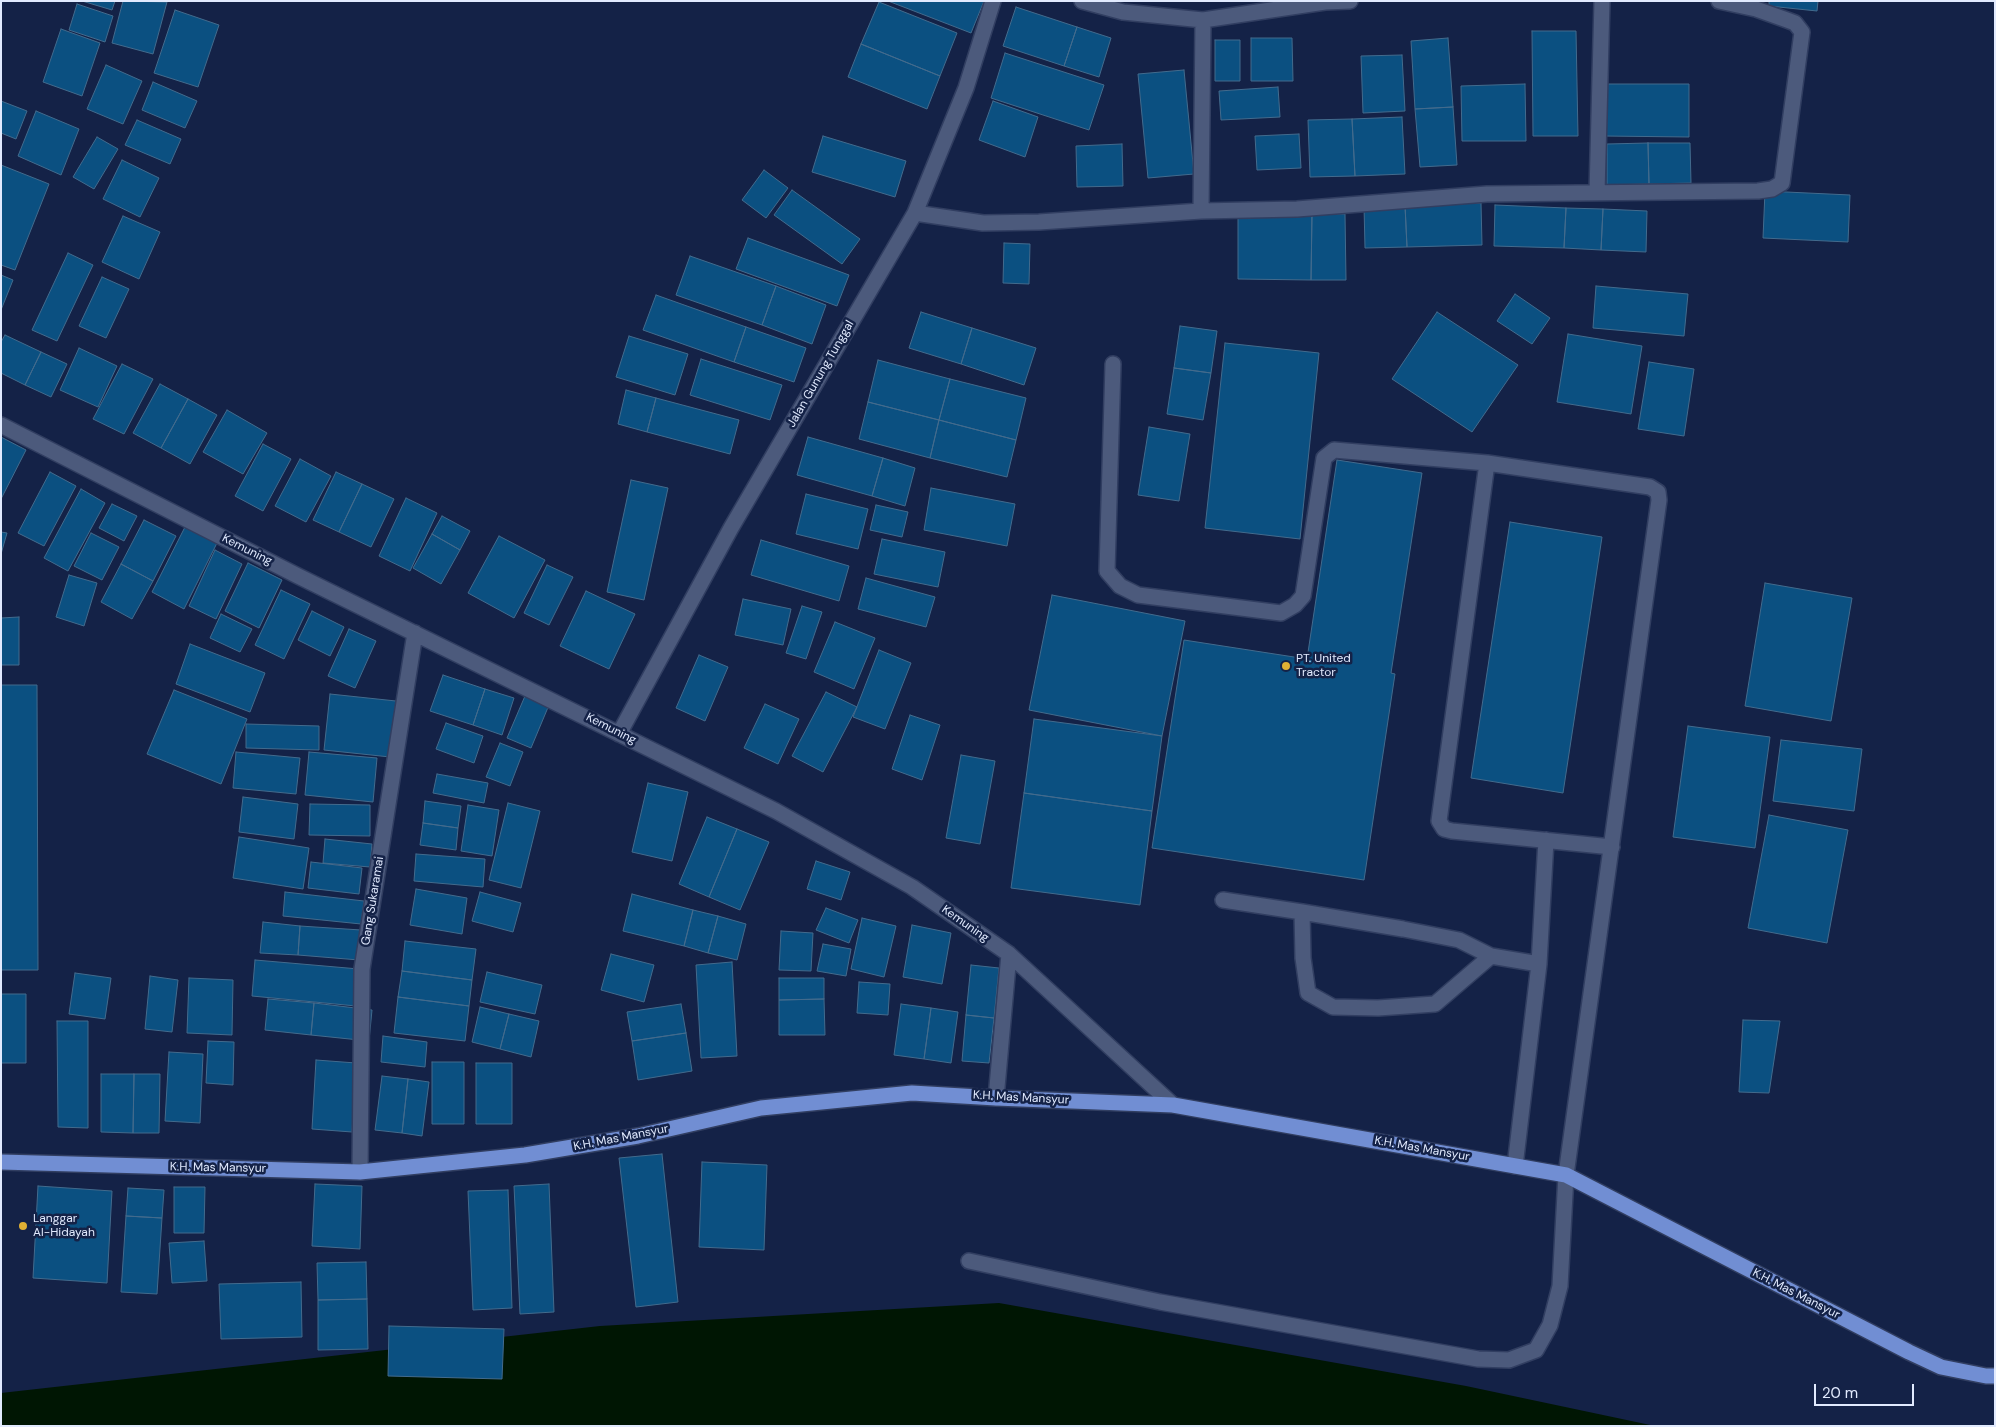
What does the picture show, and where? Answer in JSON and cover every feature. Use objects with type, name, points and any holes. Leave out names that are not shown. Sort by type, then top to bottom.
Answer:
[{"type":"main road","name":"K.H. Mas Mansyur","points":[[1,1162],[360,1172],[525,1155],[638,1136],[761,1108],[912,1092],[996,1098],[1174,1105],[1566,1175],[1917,1356],[1941,1367],[1995,1376]]},
{"type":"street","name":"Jalan Gunung Tunggal","points":[[619,734],[731,528],[915,213],[966,88],[993,1]]},
{"type":"street","points":[[1082,1],[1122,12],[1203,20],[1315,4],[1350,1]]},
{"type":"street","points":[[1597,193],[1602,1]]},
{"type":"street","points":[[915,213],[983,223],[1039,222],[1201,211],[1297,209],[1488,194],[1758,191],[1772,189],[1782,183],[1802,32],[1795,23],[1787,20],[1756,9],[1719,1]]},
{"type":"street","points":[[1201,211],[1203,20]]},
{"type":"street","points":[[969,1261],[1160,1302],[1478,1359],[1509,1360],[1536,1350],[1550,1325],[1560,1286],[1566,1175],[1658,509],[1658,492],[1650,487],[1487,463],[1334,450],[1324,458],[1303,596],[1295,605],[1281,613],[1138,595],[1120,586],[1107,571],[1113,364]]},
{"type":"street","name":"Kemuning","points":[[1,425],[298,576],[776,811],[912,887],[1009,954],[1174,1105]]},
{"type":"street","points":[[1487,463],[1439,821],[1444,829],[1452,832],[1612,847]]},
{"type":"street","name":"Gang Sukaramai","points":[[360,1172],[362,969],[414,633]]},
{"type":"street","points":[[1515,1166],[1539,964],[1546,840]]},
{"type":"street","points":[[1223,900],[1403,928],[1459,940],[1492,956],[1539,964]]},
{"type":"street","points":[[1302,912],[1302,958],[1308,993],[1332,1007],[1378,1008],[1435,1004],[1492,956]]},
{"type":"street","points":[[996,1098],[1009,954]]},
{"type":"shaded area","points":[[999,1303],[1466,1386],[1655,1426],[1,1426],[1,1393],[600,1326]]},
{"type":"building","points":[[82,1],[115,1],[112,10]]},
{"type":"building","points":[[123,1],[167,2],[153,54],[112,43]]},
{"type":"building","points":[[888,1],[984,1],[971,33]]},
{"type":"building","points":[[1769,1],[1818,1],[1817,11],[1769,6]]},
{"type":"building","points":[[879,2],[957,33],[940,76],[861,44]]},
{"type":"building","points":[[77,4],[113,16],[105,42],[69,30]]},
{"type":"building","points":[[1016,7],[1077,27],[1064,66],[1003,46]]},
{"type":"building","points":[[175,10],[219,25],[198,87],[154,73]]},
{"type":"building","points":[[1077,27],[1111,38],[1099,77],[1064,66]]},
{"type":"building","points":[[61,29],[100,43],[82,96],[43,82]]},
{"type":"building","points":[[1532,31],[1576,31],[1578,136],[1533,136]]},
{"type":"building","points":[[1251,38],[1292,38],[1293,81],[1251,81]]},
{"type":"building","points":[[1448,38],[1453,107],[1415,109],[1411,41]]},
{"type":"building","points":[[1215,40],[1240,40],[1240,81],[1215,81]]},
{"type":"building","points":[[861,44],[940,76],[927,109],[848,77]]},
{"type":"building","points":[[1005,53],[1104,85],[1089,130],[991,98]]},
{"type":"building","points":[[1402,55],[1405,111],[1363,113],[1361,56]]},
{"type":"building","points":[[106,65],[142,81],[123,124],[87,109]]},
{"type":"building","points":[[1184,70],[1194,174],[1148,178],[1138,74]]},
{"type":"building","points":[[153,82],[197,101],[185,128],[142,110]]},
{"type":"building","points":[[1525,84],[1526,141],[1462,141],[1461,86]]},
{"type":"building","points":[[1602,84],[1689,84],[1689,137],[1603,136]]},
{"type":"building","points":[[1278,87],[1280,117],[1221,120],[1219,91]]},
{"type":"building","points":[[1,101],[27,111],[16,139],[1,133]]},
{"type":"building","points":[[993,101],[1038,117],[1025,157],[979,140]]},
{"type":"building","points":[[1453,107],[1457,165],[1420,167],[1415,109]]},
{"type":"building","points":[[36,111],[79,129],[61,175],[18,156]]},
{"type":"building","points":[[1402,117],[1405,174],[1355,176],[1352,119]]},
{"type":"building","points":[[1352,119],[1355,176],[1310,177],[1308,120]]},
{"type":"building","points":[[137,120],[181,139],[170,164],[125,145]]},
{"type":"building","points":[[1299,134],[1301,168],[1257,170],[1255,136]]},
{"type":"building","points":[[823,136],[906,161],[895,197],[812,172]]},
{"type":"building","points":[[97,137],[118,149],[94,189],[73,177]]},
{"type":"building","points":[[1648,143],[1690,143],[1691,183],[1649,184]]},
{"type":"building","points":[[1648,143],[1649,184],[1607,185],[1607,144]]},
{"type":"building","points":[[1122,144],[1123,186],[1077,187],[1076,146]]},
{"type":"building","points":[[122,160],[159,178],[140,217],[103,199]]},
{"type":"building","points":[[1,165],[49,184],[15,270],[1,265]]},
{"type":"building","points":[[764,170],[788,188],[766,218],[742,200]]},
{"type":"building","points":[[792,190],[860,239],[842,264],[774,215]]},
{"type":"building","points":[[1765,191],[1850,195],[1848,242],[1763,238]]},
{"type":"building","points":[[1481,203],[1482,245],[1407,247],[1405,205]]},
{"type":"building","points":[[1405,205],[1407,247],[1365,248],[1364,206]]},
{"type":"building","points":[[1495,205],[1566,208],[1564,248],[1494,246]]},
{"type":"building","points":[[1566,208],[1603,209],[1601,250],[1564,248]]},
{"type":"building","points":[[1603,209],[1647,211],[1646,252],[1601,250]]},
{"type":"building","points":[[1238,213],[1312,213],[1311,280],[1238,279]]},
{"type":"building","points":[[1312,213],[1345,214],[1346,280],[1311,280]]},
{"type":"building","points":[[123,216],[160,232],[139,279],[102,262]]},
{"type":"building","points":[[748,238],[849,275],[837,306],[736,269]]},
{"type":"building","points":[[1004,243],[1030,244],[1029,284],[1003,283]]},
{"type":"building","points":[[68,253],[93,265],[57,341],[32,330]]},
{"type":"building","points":[[690,256],[776,286],[762,325],[676,295]]},
{"type":"building","points":[[1,275],[13,280],[1,310]]},
{"type":"building","points":[[102,277],[129,289],[106,338],[79,326]]},
{"type":"building","points":[[776,286],[826,305],[812,344],[762,325]]},
{"type":"building","points":[[1596,286],[1688,294],[1684,336],[1593,328]]},
{"type":"building","points":[[1515,294],[1550,318],[1532,344],[1497,321]]},
{"type":"building","points":[[656,295],[746,327],[734,362],[643,330]]},
{"type":"building","points":[[921,312],[972,328],[961,364],[909,348]]},
{"type":"building","points":[[1437,312],[1518,365],[1472,432],[1392,379]]},
{"type":"building","points":[[1180,326],[1217,331],[1211,373],[1174,368]]},
{"type":"building","points":[[746,327],[806,348],[794,382],[734,362]]},
{"type":"building","points":[[972,328],[1036,348],[1024,385],[961,364]]},
{"type":"building","points":[[1568,334],[1642,346],[1631,414],[1557,402]]},
{"type":"building","points":[[5,335],[41,352],[25,385],[1,373],[1,342]]},
{"type":"building","points":[[629,336],[688,354],[675,395],[616,377]]},
{"type":"building","points":[[1225,343],[1319,353],[1300,539],[1205,528]]},
{"type":"building","points":[[79,348],[117,366],[98,407],[60,390]]},
{"type":"building","points":[[41,352],[67,364],[51,397],[25,385]]},
{"type":"building","points":[[701,359],[782,385],[770,420],[690,395]]},
{"type":"building","points":[[878,360],[950,379],[939,420],[868,402]]},
{"type":"building","points":[[1649,362],[1694,369],[1684,436],[1638,429]]},
{"type":"building","points":[[122,364],[153,379],[124,434],[93,419]]},
{"type":"building","points":[[1174,368],[1211,373],[1203,420],[1167,414]]},
{"type":"building","points":[[950,379],[1026,398],[1016,440],[939,420]]},
{"type":"building","points":[[160,384],[188,399],[161,448],[133,433]]},
{"type":"building","points":[[626,390],[656,398],[647,432],[618,424]]},
{"type":"building","points":[[656,398],[739,420],[730,454],[647,432]]},
{"type":"building","points":[[188,399],[217,415],[190,464],[161,448]]},
{"type":"building","points":[[868,402],[939,420],[930,458],[859,439]]},
{"type":"building","points":[[227,410],[267,433],[243,474],[203,452]]},
{"type":"building","points":[[939,420],[1016,440],[1007,477],[930,458]]},
{"type":"building","points":[[1149,427],[1190,434],[1179,501],[1138,495]]},
{"type":"building","points":[[1,437],[26,450],[1,499]]},
{"type":"building","points":[[808,437],[883,458],[872,496],[797,475]]},
{"type":"building","points":[[263,444],[291,459],[263,511],[235,496]]},
{"type":"building","points":[[883,458],[915,468],[905,506],[872,496]]},
{"type":"building","points":[[300,459],[331,476],[306,522],[275,506]]},
{"type":"building","name":"PT. United Tractor","points":[[1337,460],[1422,473],[1391,673],[1395,674],[1364,880],[1152,848],[1184,640],[1307,659]]},
{"type":"building","points":[[50,472],[76,486],[44,546],[18,533]]},
{"type":"building","points":[[336,472],[362,484],[339,532],[313,520]]},
{"type":"building","points":[[631,480],[668,488],[644,600],[607,592]]},
{"type":"building","points":[[362,484],[394,499],[371,547],[339,532]]},
{"type":"building","points":[[931,488],[1015,504],[1007,546],[924,530]]},
{"type":"building","points":[[81,489],[105,503],[68,571],[44,558]]},
{"type":"building","points":[[806,494],[868,509],[858,549],[796,534]]},
{"type":"building","points":[[406,498],[437,513],[410,571],[379,556]]},
{"type":"building","points":[[112,504],[137,516],[124,541],[99,528]]},
{"type":"building","points":[[876,505],[908,512],[902,537],[870,530]]},
{"type":"building","points":[[442,516],[470,531],[460,550],[432,534]]},
{"type":"building","points":[[144,520],[176,536],[153,581],[121,564]]},
{"type":"building","points":[[1510,522],[1602,537],[1563,793],[1471,778]]},
{"type":"building","points":[[186,525],[218,541],[184,609],[152,592]]},
{"type":"building","points":[[1,532],[7,533],[1,554]]},
{"type":"building","points":[[91,533],[119,547],[102,580],[74,566]]},
{"type":"building","points":[[432,534],[460,550],[441,584],[413,568]]},
{"type":"building","points":[[499,536],[545,560],[514,618],[468,593]]},
{"type":"building","points":[[882,539],[945,552],[938,587],[874,574]]},
{"type":"building","points":[[761,540],[849,566],[839,601],[751,575]]},
{"type":"building","points":[[215,550],[242,564],[216,619],[189,606]]},
{"type":"building","points":[[248,563],[282,580],[259,628],[225,611]]},
{"type":"building","points":[[121,564],[153,581],[132,619],[101,602]]},
{"type":"building","points":[[547,565],[573,577],[549,625],[524,613]]},
{"type":"building","points":[[69,575],[97,583],[84,626],[56,617]]},
{"type":"building","points":[[866,578],[935,597],[926,627],[858,609]]},
{"type":"building","points":[[1765,583],[1852,598],[1831,721],[1745,706]]},
{"type":"building","points":[[281,590],[310,604],[284,659],[255,645]]},
{"type":"building","points":[[586,591],[635,614],[609,669],[560,646]]},
{"type":"building","points":[[1052,595],[1185,621],[1162,736],[1029,710]]},
{"type":"building","points":[[743,599],[791,609],[783,645],[735,635]]},
{"type":"building","points":[[802,606],[822,612],[806,659],[786,653]]},
{"type":"building","points":[[312,611],[344,627],[330,656],[298,640]]},
{"type":"building","points":[[221,614],[252,629],[240,652],[210,638]]},
{"type":"building","points":[[19,617],[19,665],[1,665],[1,618]]},
{"type":"building","points":[[835,622],[875,638],[854,689],[814,672]]},
{"type":"building","points":[[349,629],[376,641],[355,688],[328,676]]},
{"type":"building","points":[[190,644],[265,673],[250,712],[176,684]]},
{"type":"building","points":[[879,650],[911,663],[885,729],[853,717]]},
{"type":"building","points":[[699,655],[728,667],[705,721],[676,708]]},
{"type":"building","points":[[443,675],[485,689],[473,725],[430,711]]},
{"type":"building","points":[[1,685],[37,685],[38,970],[1,970]]},
{"type":"building","points":[[485,689],[514,698],[502,735],[473,725]]},
{"type":"building","points":[[174,690],[247,719],[221,784],[147,754]]},
{"type":"building","points":[[826,692],[857,707],[823,772],[792,756]]},
{"type":"building","points":[[330,694],[396,701],[390,757],[324,750]]},
{"type":"building","points":[[525,696],[549,705],[531,748],[507,738]]},
{"type":"building","points":[[765,704],[799,719],[778,764],[744,748]]},
{"type":"building","points":[[910,715],[940,725],[922,780],[892,769]]},
{"type":"building","points":[[1034,719],[1162,736],[1152,811],[1024,793]]},
{"type":"building","points":[[446,723],[483,736],[474,763],[436,749]]},
{"type":"building","points":[[246,724],[319,726],[319,750],[246,748]]},
{"type":"building","points":[[1688,726],[1770,737],[1755,848],[1673,837]]},
{"type":"building","points":[[1781,740],[1862,749],[1854,811],[1773,801]]},
{"type":"building","points":[[500,743],[523,752],[510,786],[486,777]]},
{"type":"building","points":[[236,752],[300,758],[296,794],[233,788]]},
{"type":"building","points":[[309,752],[377,758],[373,802],[305,795]]},
{"type":"building","points":[[961,755],[995,761],[980,844],[946,838]]},
{"type":"building","points":[[437,774],[488,783],[484,803],[433,793]]},
{"type":"building","points":[[648,783],[688,792],[672,861],[632,852]]},
{"type":"building","points":[[1024,793],[1152,811],[1140,905],[1011,888]]},
{"type":"building","points":[[243,797],[298,804],[294,839],[239,832]]},
{"type":"building","points":[[425,801],[461,806],[458,828],[423,823]]},
{"type":"building","points":[[508,803],[540,811],[521,888],[489,880]]},
{"type":"building","points":[[310,804],[370,805],[370,836],[309,835]]},
{"type":"building","points":[[468,805],[499,810],[492,856],[461,851]]},
{"type":"building","points":[[1769,815],[1848,830],[1827,943],[1748,928]]},
{"type":"building","points":[[707,817],[737,829],[709,897],[679,884]]},
{"type":"building","points":[[423,823],[458,828],[456,850],[420,845]]},
{"type":"building","points":[[737,829],[769,842],[740,910],[709,897]]},
{"type":"building","points":[[239,837],[309,848],[303,889],[233,878]]},
{"type":"building","points":[[325,839],[372,844],[370,867],[323,863]]},
{"type":"building","points":[[416,854],[485,859],[483,887],[414,881]]},
{"type":"building","points":[[816,861],[850,872],[841,900],[807,889]]},
{"type":"building","points":[[311,862],[362,868],[359,894],[308,888]]},
{"type":"building","points":[[416,889],[467,898],[462,934],[410,925]]},
{"type":"building","points":[[285,892],[364,901],[361,924],[283,916]]},
{"type":"building","points":[[480,892],[521,903],[513,932],[472,921]]},
{"type":"building","points":[[632,894],[693,910],[684,946],[623,931]]},
{"type":"building","points":[[826,908],[858,920],[849,943],[816,930]]},
{"type":"building","points":[[693,910],[718,916],[708,953],[684,946]]},
{"type":"building","points":[[718,916],[746,924],[737,960],[708,953]]},
{"type":"building","points":[[862,918],[896,926],[884,977],[851,969]]},
{"type":"building","points":[[263,922],[300,926],[298,955],[260,953]]},
{"type":"building","points":[[912,925],[951,933],[942,984],[903,977]]},
{"type":"building","points":[[300,926],[361,930],[359,960],[298,955]]},
{"type":"building","points":[[781,931],[813,933],[811,971],[779,970]]},
{"type":"building","points":[[405,941],[476,949],[472,980],[402,971]]},
{"type":"building","points":[[823,944],[851,949],[846,976],[817,971]]},
{"type":"building","points":[[611,954],[654,965],[644,1002],[601,990]]},
{"type":"building","points":[[255,960],[359,969],[356,1006],[252,996]]},
{"type":"building","points":[[732,962],[737,1056],[701,1058],[696,965]]},
{"type":"building","points":[[971,965],[999,968],[994,1018],[966,1015]]},
{"type":"building","points":[[402,971],[472,980],[469,1006],[398,997]]},
{"type":"building","points":[[487,972],[542,985],[535,1014],[480,1002]]},
{"type":"building","points":[[75,973],[111,978],[105,1019],[69,1014]]},
{"type":"building","points":[[150,976],[178,980],[172,1032],[145,1029]]},
{"type":"building","points":[[189,978],[233,980],[232,1035],[187,1033]]},
{"type":"building","points":[[779,978],[824,978],[824,999],[779,1000]]},
{"type":"building","points":[[859,982],[890,984],[888,1015],[857,1013]]},
{"type":"building","points":[[1,994],[26,994],[26,1063],[1,1063]]},
{"type":"building","points":[[398,997],[469,1006],[465,1041],[394,1033]]},
{"type":"building","points":[[268,999],[314,1003],[311,1035],[265,1030]]},
{"type":"building","points":[[824,999],[825,1035],[779,1035],[779,1000]]},
{"type":"building","points":[[314,1003],[372,1010],[369,1041],[311,1035]]},
{"type":"building","points":[[681,1004],[686,1033],[632,1041],[627,1012]]},
{"type":"building","points":[[901,1004],[931,1008],[924,1059],[894,1055]]},
{"type":"building","points":[[480,1007],[509,1014],[500,1049],[472,1042]]},
{"type":"building","points":[[931,1008],[958,1012],[951,1063],[924,1059]]},
{"type":"building","points":[[509,1014],[539,1021],[531,1057],[500,1049]]},
{"type":"building","points":[[966,1015],[994,1018],[989,1063],[962,1061]]},
{"type":"building","points":[[1743,1020],[1780,1021],[1769,1093],[1739,1092]]},
{"type":"building","points":[[57,1021],[88,1021],[88,1128],[58,1127]]},
{"type":"building","points":[[686,1033],[692,1071],[638,1080],[632,1041]]},
{"type":"building","points":[[383,1036],[427,1042],[425,1067],[381,1062]]},
{"type":"building","points":[[208,1041],[234,1042],[233,1085],[206,1083]]},
{"type":"building","points":[[169,1052],[203,1054],[200,1123],[165,1121]]},
{"type":"building","points":[[316,1060],[356,1063],[352,1132],[312,1129]]},
{"type":"building","points":[[432,1062],[464,1062],[464,1124],[432,1124]]},
{"type":"building","points":[[476,1063],[512,1063],[512,1124],[476,1124]]},
{"type":"building","points":[[101,1074],[134,1074],[133,1133],[101,1132]]},
{"type":"building","points":[[134,1074],[160,1074],[159,1133],[133,1133]]},
{"type":"building","points":[[382,1076],[408,1079],[402,1133],[375,1130]]},
{"type":"building","points":[[408,1079],[429,1082],[422,1136],[402,1133]]},
{"type":"building","points":[[662,1154],[678,1302],[636,1307],[619,1158]]},
{"type":"building","points":[[702,1162],[767,1165],[764,1250],[699,1247]]},
{"type":"building","points":[[315,1184],[362,1186],[360,1249],[312,1246]]},
{"type":"building","points":[[549,1184],[554,1312],[520,1314],[514,1186]]},
{"type":"building","points":[[38,1186],[112,1191],[107,1283],[33,1278]]},
{"type":"building","points":[[174,1187],[205,1187],[204,1233],[174,1233]]},
{"type":"building","points":[[128,1188],[164,1190],[162,1218],[126,1216]]},
{"type":"building","points":[[508,1190],[512,1308],[473,1310],[468,1191]]},
{"type":"building","points":[[126,1216],[162,1218],[157,1294],[121,1292]]},
{"type":"building","points":[[204,1241],[207,1281],[172,1283],[169,1243]]},
{"type":"building","points":[[366,1262],[367,1299],[318,1300],[317,1263]]},
{"type":"building","points":[[301,1282],[302,1337],[221,1339],[219,1284]]},
{"type":"building","points":[[367,1299],[368,1349],[318,1350],[318,1300]]},
{"type":"building","points":[[389,1326],[504,1329],[502,1379],[388,1376]]},
{"type":"place","name":"PT. United Tractor","points":[[1286,666]]},
{"type":"place","name":"Langgar Al-Hidayah","points":[[23,1226]]}]
